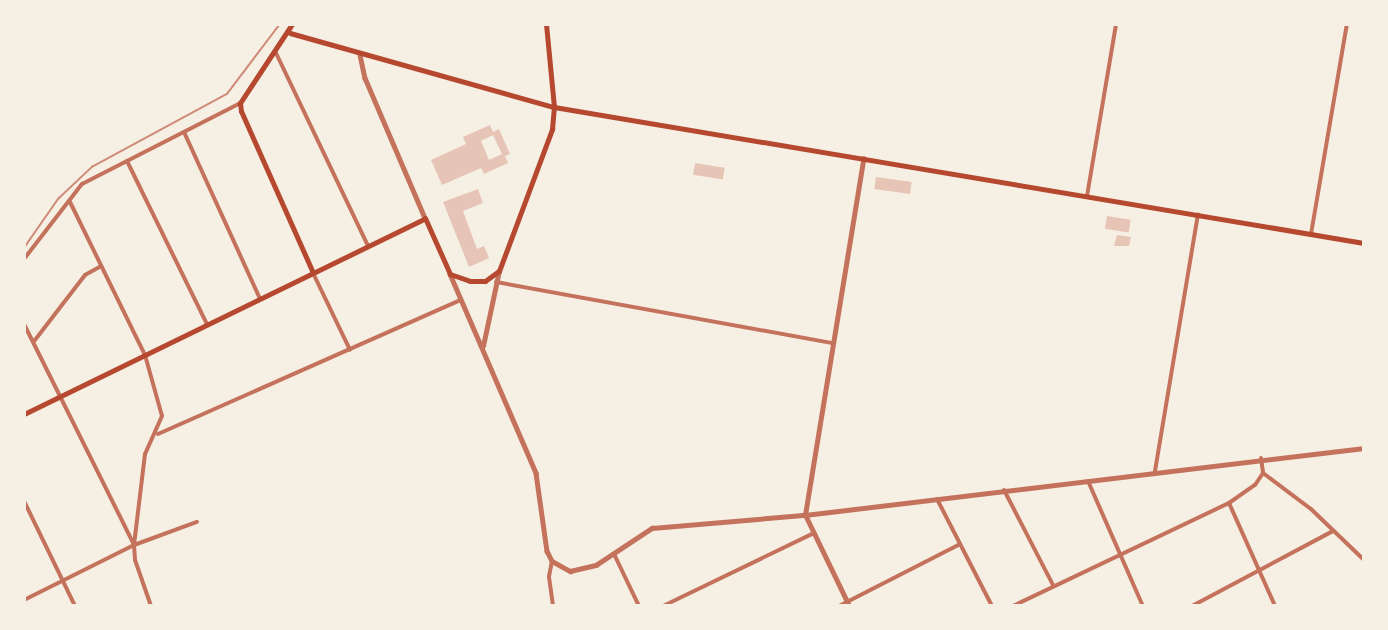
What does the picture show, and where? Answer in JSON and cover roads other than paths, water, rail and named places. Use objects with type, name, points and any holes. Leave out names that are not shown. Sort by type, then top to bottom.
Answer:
[{"type":"main road","points":[[292,24],[290,33],[240,103],[313,273]]},
{"type":"main road","points":[[24,414],[425,218],[450,274],[470,281],[485,281],[499,270],[552,129],[554,107],[546,24]]},
{"type":"main road","points":[[290,33],[360,55],[554,107],[1364,243]]},
{"type":"street","points":[[1087,196],[1116,24]]},
{"type":"street","points":[[1311,234],[1347,24]]},
{"type":"street","points":[[276,53],[368,246]]},
{"type":"street","points":[[360,55],[365,78],[425,218]]},
{"type":"street","points":[[24,259],[60,209],[70,202],[82,184],[240,103]]},
{"type":"street","points":[[184,132],[260,299]]},
{"type":"street","points":[[848,604],[805,515],[863,159]]},
{"type":"street","points":[[127,161],[207,325]]},
{"type":"street","points":[[70,202],[145,355],[162,416],[157,434],[145,454],[134,545],[135,561],[152,606]]},
{"type":"street","points":[[1155,471],[1198,215]]},
{"type":"street","points":[[35,340],[85,275],[101,266]]},
{"type":"street","points":[[483,346],[499,270]]},
{"type":"street","points":[[313,273],[350,350]]},
{"type":"street","points":[[450,274],[536,473],[547,551],[552,561],[570,570],[583,571],[614,554],[652,528],[805,515],[1004,490],[1089,482],[1261,458],[1364,448]]},
{"type":"street","points":[[496,282],[833,343]]},
{"type":"street","points":[[157,434],[460,300]]},
{"type":"street","points":[[24,324],[35,340],[63,396],[134,545]]},
{"type":"street","points":[[1013,606],[1119,552],[1229,503],[1255,485],[1263,473],[1261,458]]},
{"type":"street","points":[[1263,473],[1311,509],[1364,560]]},
{"type":"street","points":[[1089,482],[1143,606]]},
{"type":"street","points":[[1004,490],[1053,585]]},
{"type":"street","points":[[938,499],[958,544],[992,606]]},
{"type":"street","points":[[24,501],[75,606]]},
{"type":"street","points":[[1229,503],[1275,606]]},
{"type":"street","points":[[24,600],[134,545],[197,522]]},
{"type":"street","points":[[1192,606],[1202,604],[1333,531]]},
{"type":"street","points":[[663,606],[815,532]]},
{"type":"street","points":[[839,606],[848,604],[958,544]]},
{"type":"street","points":[[614,554],[639,606]]},
{"type":"street","points":[[552,561],[549,577],[553,606]]},
{"type":"tram line","points":[[24,248],[58,199],[92,167],[227,94],[280,24]]}]
